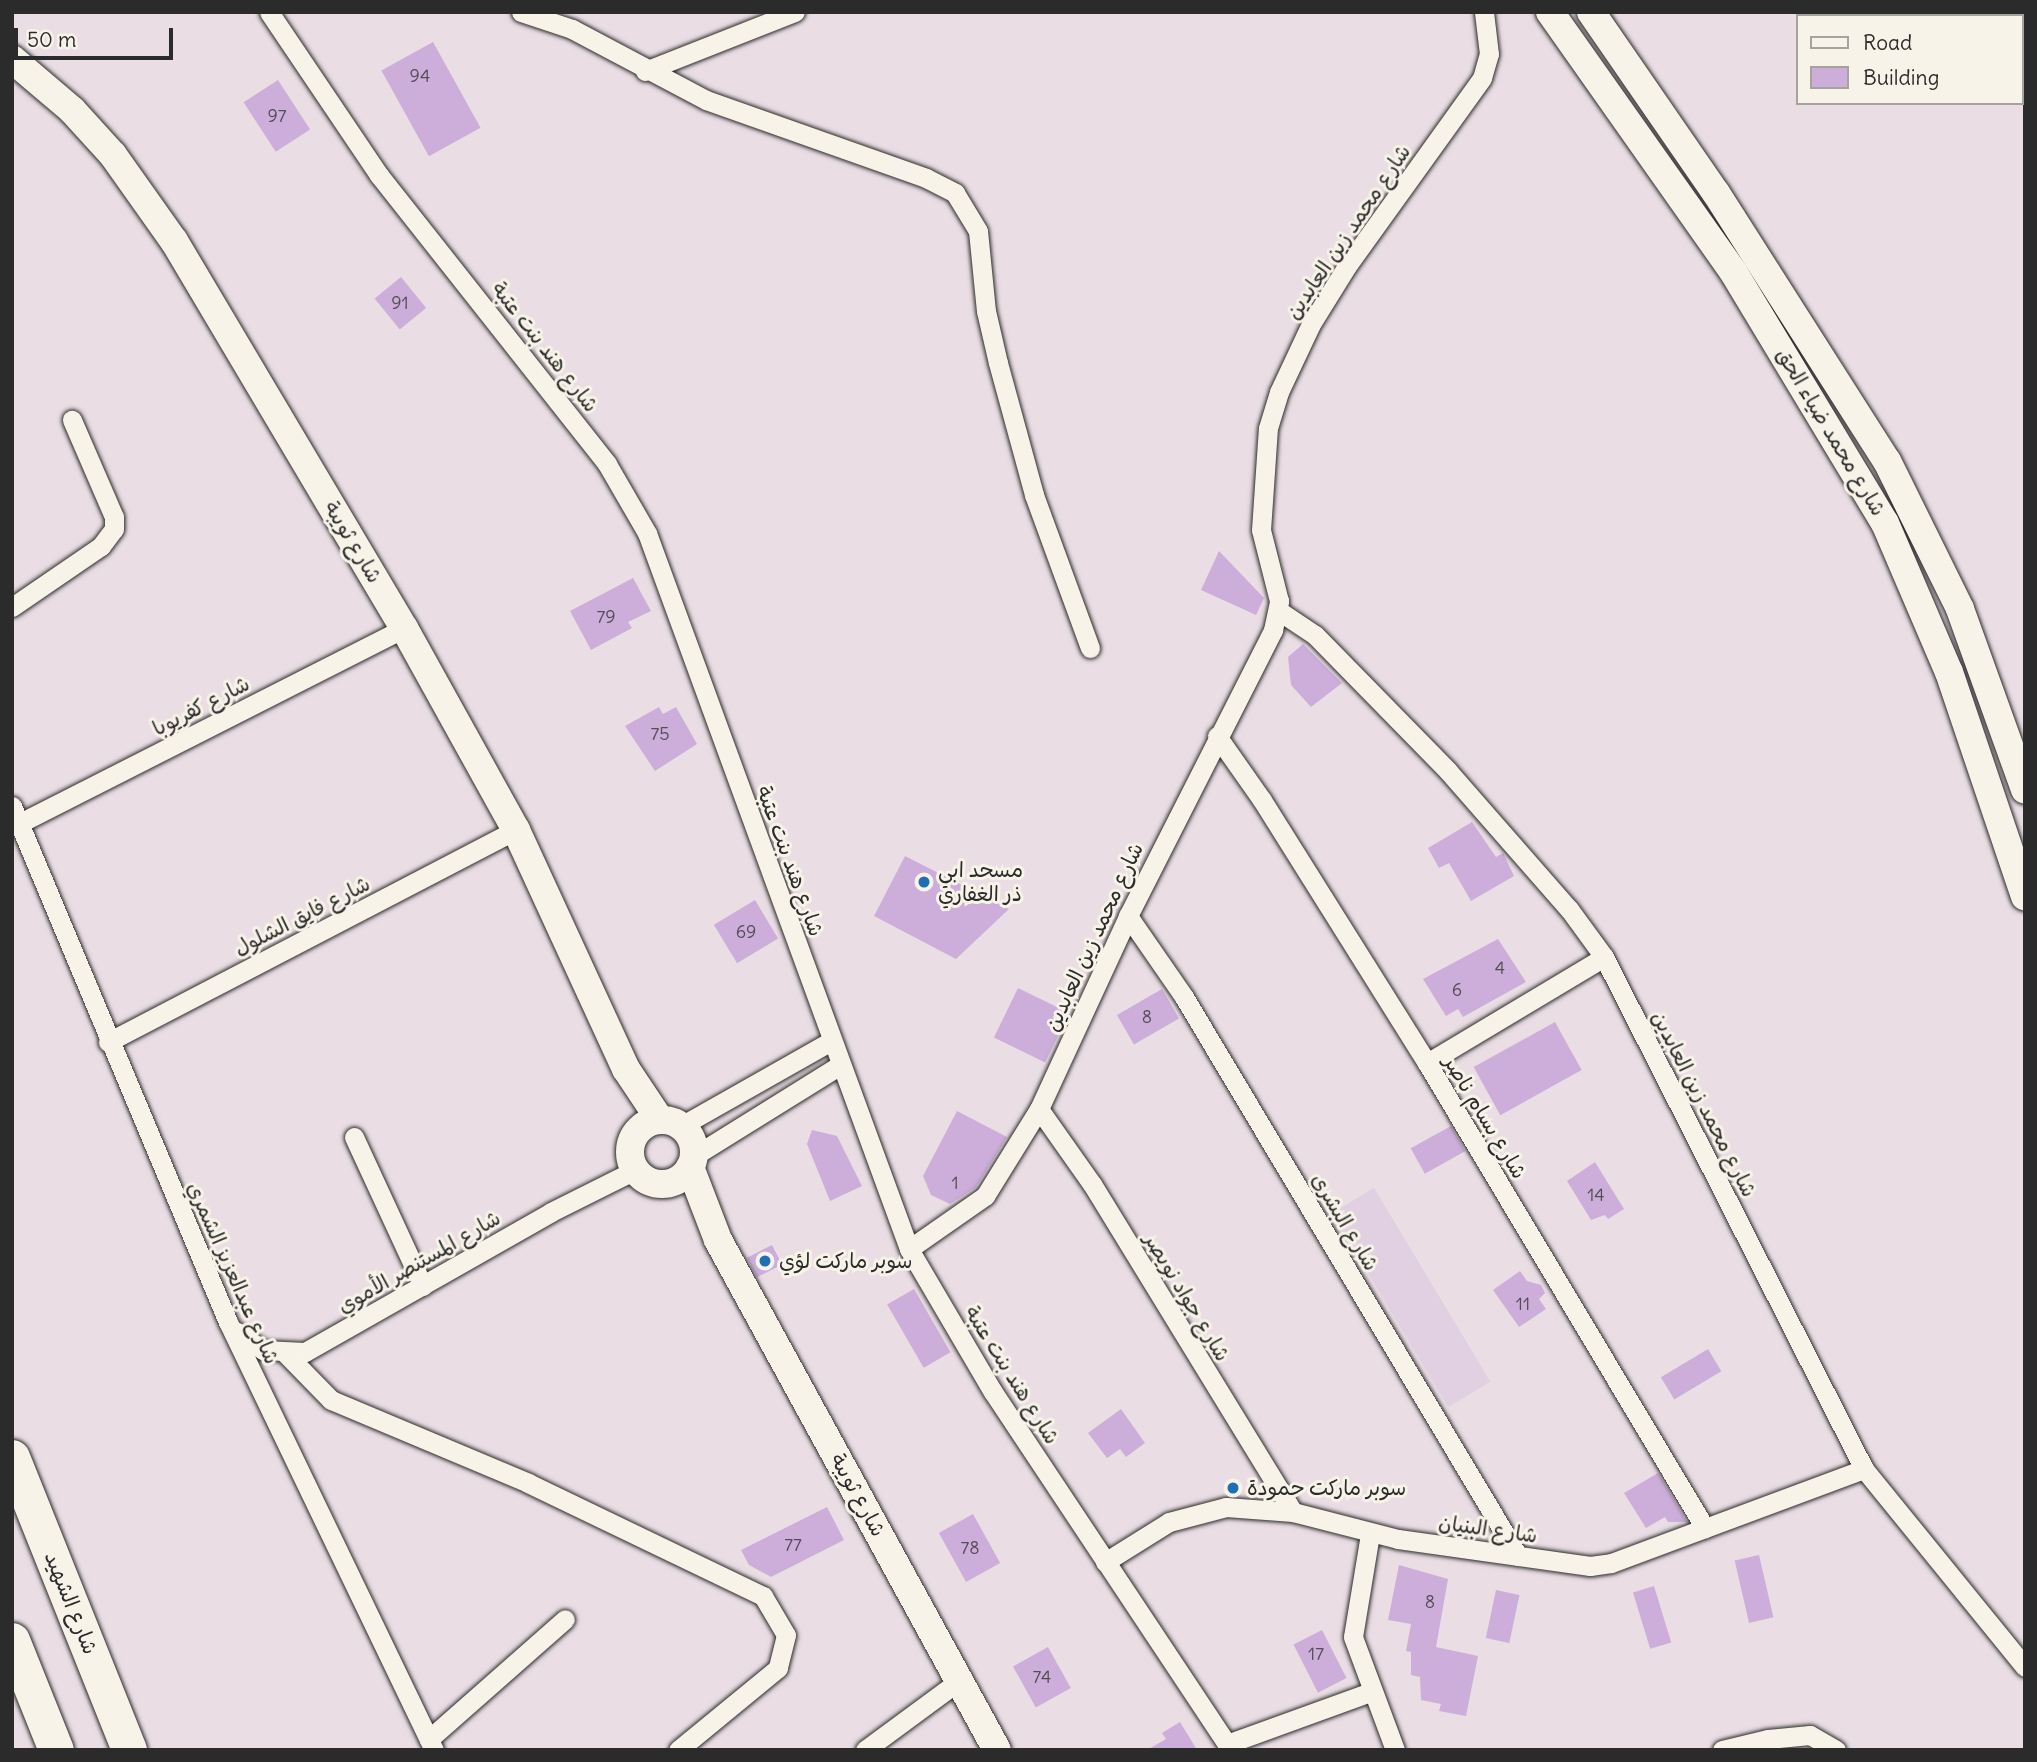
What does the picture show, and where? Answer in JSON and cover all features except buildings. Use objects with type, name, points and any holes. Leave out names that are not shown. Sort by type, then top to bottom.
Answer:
[{"type":"highway","name":"شارع الشهيد","points":[[12,1457],[129,1750]]},
{"type":"highway","points":[[12,1640],[55,1750]]},
{"type":"street","name":"شارع هند بنت عتبة","points":[[269,12],[379,175],[607,464],[647,533],[909,1248],[988,1384],[1229,1747]]},
{"type":"street","points":[[521,12],[571,21],[645,71],[747,117],[926,178],[955,193],[970,211],[978,231],[986,311],[998,363],[1034,495],[1090,648]]},
{"type":"street","points":[[645,71],[795,12]]},
{"type":"street","name":"شارع محمد زين العابدين","points":[[909,1248],[985,1196],[1039,1110],[1128,916],[1279,611],[1261,530],[1268,428],[1279,392],[1311,324],[1347,267],[1482,78],[1489,54],[1484,12]]},
{"type":"street","name":"شارع محمد ضياء الحق","points":[[1550,12],[1734,273],[1879,511],[1930,621],[2025,897]]},
{"type":"street","name":"شارع محمد ضياء الحق","points":[[1591,12],[1716,193],[1887,461],[1960,609],[2025,790]]},
{"type":"street","name":"شارع ثويبة","points":[[13,61],[72,110],[145,197],[404,628],[516,830],[626,1069],[670,1123]]},
{"type":"street","points":[[12,607],[101,546],[114,529],[114,517],[72,419]]},
{"type":"street","name":"شارع محمد زين العابدين","points":[[1279,611],[1315,635],[1448,772],[1569,909],[1604,957],[1864,1469],[2025,1667]]},
{"type":"street","name":"شارع كفريوبا","points":[[15,815],[404,628]]},
{"type":"street","name":"شارع بسام ناصر","points":[[1217,736],[1257,791],[1427,1063],[1705,1528]]},
{"type":"street","name":"شارع عبدالعزيز الشمري","points":[[15,815],[108,1042],[228,1322],[431,1744]]},
{"type":"street","name":"شارع فايق الشلول","points":[[108,1042],[516,830]]},
{"type":"street","name":"شارع البشرى","points":[[1128,916],[1191,1008],[1518,1556]]},
{"type":"street","points":[[1427,1063],[1604,957]]},
{"type":"street","points":[[670,1123],[693,1145],[692,1161],[684,1175],[664,1184],[643,1178],[635,1170],[630,1148],[633,1137],[649,1122],[670,1123],[831,1041]]},
{"type":"street","points":[[692,1161],[840,1065]]},
{"type":"street","name":"شارع ثويبة","points":[[626,1069],[633,1137]]},
{"type":"street","name":"شارع جواد نويصر","points":[[1039,1110],[1092,1184],[1293,1512]]},
{"type":"street","points":[[354,1137],[423,1286]]},
{"type":"street","name":"شارع ثويبة","points":[[692,1161],[718,1240],[997,1750]]},
{"type":"street","name":"شارع المستنصر الأموي","points":[[286,1354],[322,1345],[423,1286],[635,1170]]},
{"type":"street","name":"شارع ثويبة","points":[[664,1184],[718,1240]]},
{"type":"street","points":[[228,1322],[243,1339],[263,1350],[286,1354],[331,1400],[528,1483],[763,1596],[783,1625],[783,1658],[769,1678],[678,1750]]},
{"type":"street","name":"شارع البنيان","points":[[1105,1562],[1170,1522],[1198,1512],[1226,1507],[1293,1512],[1370,1534],[1590,1566],[1611,1563],[1864,1469]]},
{"type":"street","points":[[1370,1534],[1353,1624],[1356,1651],[1370,1692],[1397,1749]]},
{"type":"street","points":[[431,1744],[565,1619]]},
{"type":"street","points":[[865,1750],[960,1680]]},
{"type":"street","points":[[1229,1747],[1370,1692]]},
{"type":"street","points":[[1722,1750],[1768,1739],[1810,1735],[1836,1750]]},
{"type":"shaded area","points":[[1374,1188],[1490,1382],[1448,1407],[1332,1213]]},
{"type":"place","name":"مسحد ابي ذر الغفاري","points":[[924,882]]},
{"type":"place","name":"سوبر ماركت لؤي","points":[[765,1261]]},
{"type":"place","name":"سوبر ماركت حمودة","points":[[1233,1488]]}]
